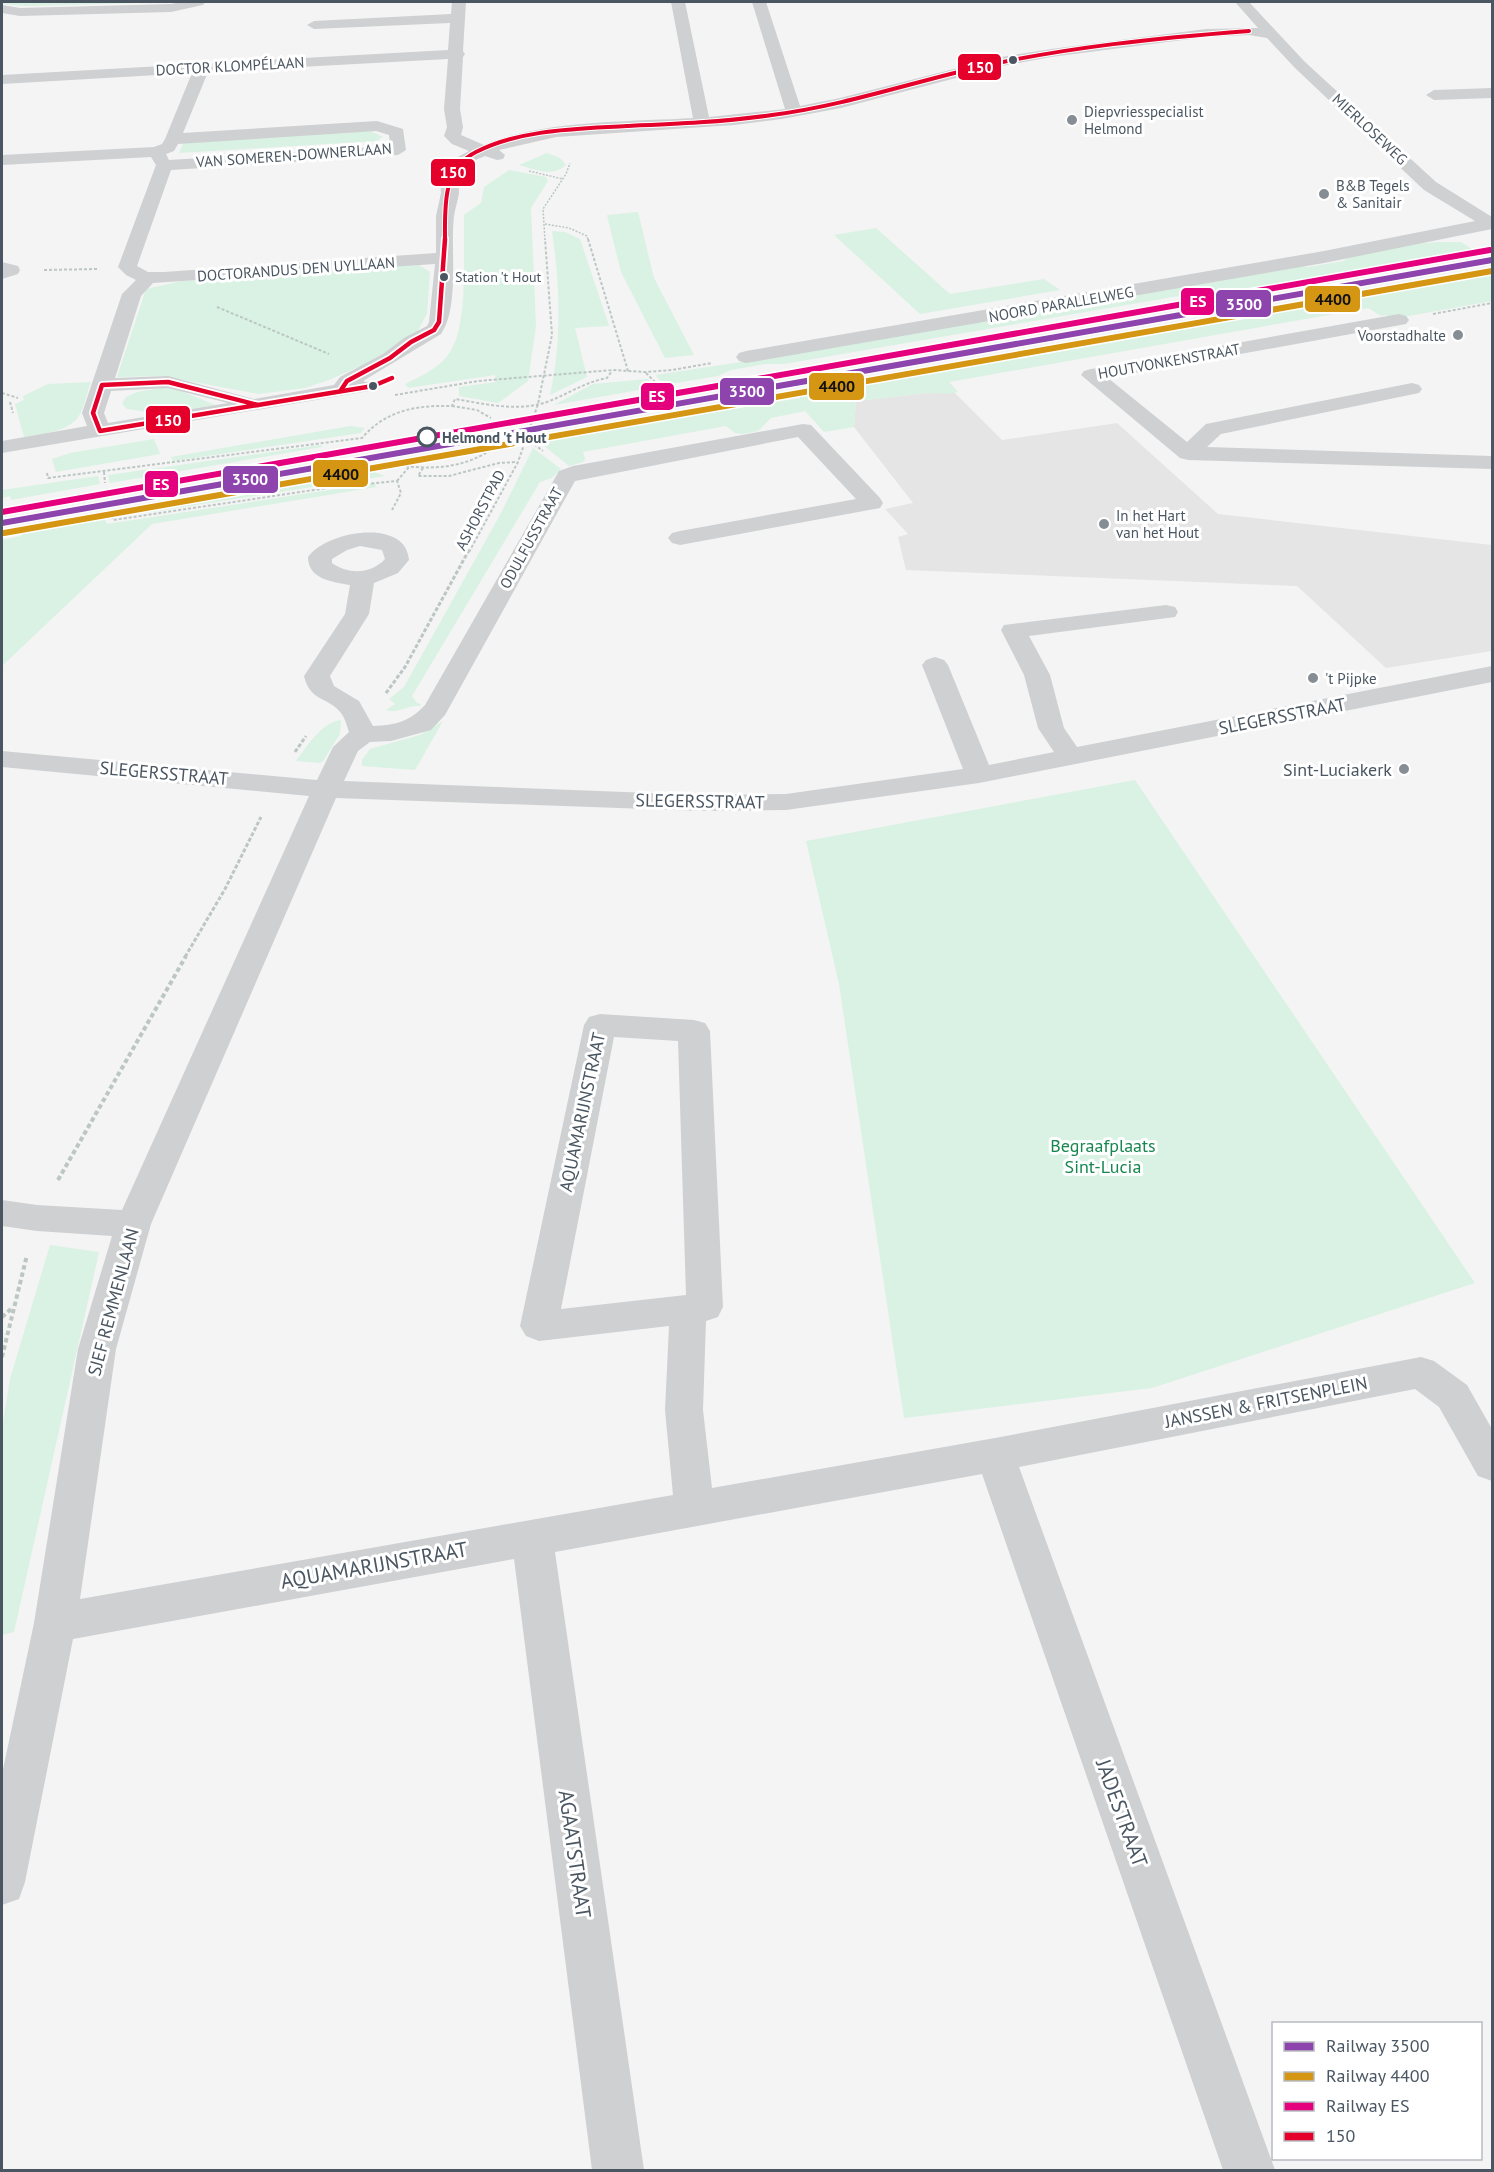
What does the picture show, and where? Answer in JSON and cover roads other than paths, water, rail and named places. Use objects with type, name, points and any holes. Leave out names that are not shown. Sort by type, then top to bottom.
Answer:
[{"type":"street","points":[[2,9],[20,12],[171,8],[198,2]]},
{"type":"street","points":[[459,2],[458,54],[452,109],[455,127],[452,136],[458,141],[483,150],[521,149],[590,131]]},
{"type":"street","points":[[678,2],[702,122]]},
{"type":"street","points":[[759,2],[794,112]]},
{"type":"street","name":"MIERLOSEWEG","points":[[1235,5],[1258,34]]},
{"type":"street","name":"MIERLOSEWEG","points":[[1235,5],[1273,52],[1300,65],[1439,193],[1447,207],[1488,224],[1492,239]]},
{"type":"street","points":[[314,26],[459,18]]},
{"type":"street","points":[[450,193],[503,149],[556,132],[702,122],[794,112],[841,103],[1001,62],[1102,46],[1180,37],[1258,34]]},
{"type":"street","name":"DOCTOR KLOMPÉLAAN","points":[[2,79],[458,54]]},
{"type":"street","points":[[100,431],[93,413],[132,294],[147,279],[135,274],[127,267],[161,158],[173,139],[201,68]]},
{"type":"street","points":[[1434,95],[1492,93]]},
{"type":"street","name":"VAN SOMEREN-DOWNERLAAN","points":[[2,160],[161,158],[398,150],[398,132],[377,126],[173,139]]},
{"type":"street","points":[[455,127],[503,149]]},
{"type":"street","points":[[341,390],[347,381],[434,330],[439,322],[445,258],[445,216],[450,193],[448,180],[456,165],[483,150]]},
{"type":"street","name":"NOORD PARALLELWEG","points":[[746,357],[1324,257],[1372,244],[1420,238],[1488,224]]},
{"type":"street","name":"DOCTORANDUS DEN UYLLAAN","points":[[147,279],[445,258]]},
{"type":"street","name":"HOUTVONKENSTRAAT","points":[[1188,453],[1091,375],[1399,320]]},
{"type":"street","points":[[425,357],[438,344],[434,330]]},
{"type":"street","points":[[2,447],[373,386],[408,369]]},
{"type":"street","points":[[102,385],[168,382],[258,405]]},
{"type":"street","points":[[1188,453],[1214,429],[1412,389]]},
{"type":"street","name":"ODULFUSSTRAAT","points":[[363,734],[391,733],[422,724],[435,709],[567,476],[584,470],[803,430],[872,503],[680,538]]},
{"type":"street","points":[[1188,453],[1492,463]]},
{"type":"street","points":[[360,539],[378,540],[394,548],[398,553],[397,560],[385,571],[363,578],[344,578],[329,574],[320,567],[320,557],[328,549],[342,542],[360,539]]},
{"type":"street","points":[[326,789],[347,747],[363,734],[352,708],[324,692],[318,685],[317,676],[357,614],[363,578]]},
{"type":"street","points":[[1071,758],[1051,728],[1037,675],[1013,630],[1166,612]]},
{"type":"street","points":[[935,665],[979,776]]},
{"type":"street","name":"SLEGERSSTRAAT","points":[[2,759],[326,789],[702,803],[786,802],[979,776],[1492,674]]},
{"type":"street","name":"SJEF REMMENLAAN","points":[[2,1882],[55,1623],[97,1349],[133,1224],[326,789]]},
{"type":"street","name":"AQUAMARIJNSTRAAT","points":[[600,1024],[694,1031],[705,1307],[688,1309],[539,1326],[600,1024]]},
{"type":"street","points":[[2,1213],[37,1218],[133,1224]]},
{"type":"street","points":[[688,1309],[684,1410],[694,1508]]},
{"type":"street","name":"JANSSEN & FRITSENPLEIN","points":[[995,1455],[1421,1372],[1453,1396],[1492,1464]]},
{"type":"street","name":"AQUAMARIJNSTRAAT","points":[[55,1623],[995,1455]]},
{"type":"street","name":"JADESTRAAT","points":[[995,1455],[1249,2170]]},
{"type":"street","name":"AGAATSTRAAT","points":[[532,1537],[618,2170]]},
{"type":"rail line","name":"ES","points":[[2,512],[1490,250]]},
{"type":"rail line","name":"3500","points":[[2,523],[1492,260]]},
{"type":"rail line","name":"4400","points":[[4,533],[1492,271]]},
{"type":"place","name":"Diepvriesspecialist Helmond","points":[[1072,120]]},
{"type":"place","name":"B&B Tegels & Sanitair","points":[[1324,194]]},
{"type":"place","name":"Station 't Hout","points":[[444,277]]},
{"type":"place","name":"Voorstadhalte","points":[[1458,335]]},
{"type":"place","name":"Helmond 't Hout","points":[[427,437]]},
{"type":"place","name":"In het Hart van het Hout","points":[[1104,524]]},
{"type":"place","name":"'t Pijpke","points":[[1313,678]]},
{"type":"place","name":"Sint-Luciakerk","points":[[1404,769]]},
{"type":"park label","name":"Begraafplaats Sint-Lucia","points":[[1103,1155]]}]
